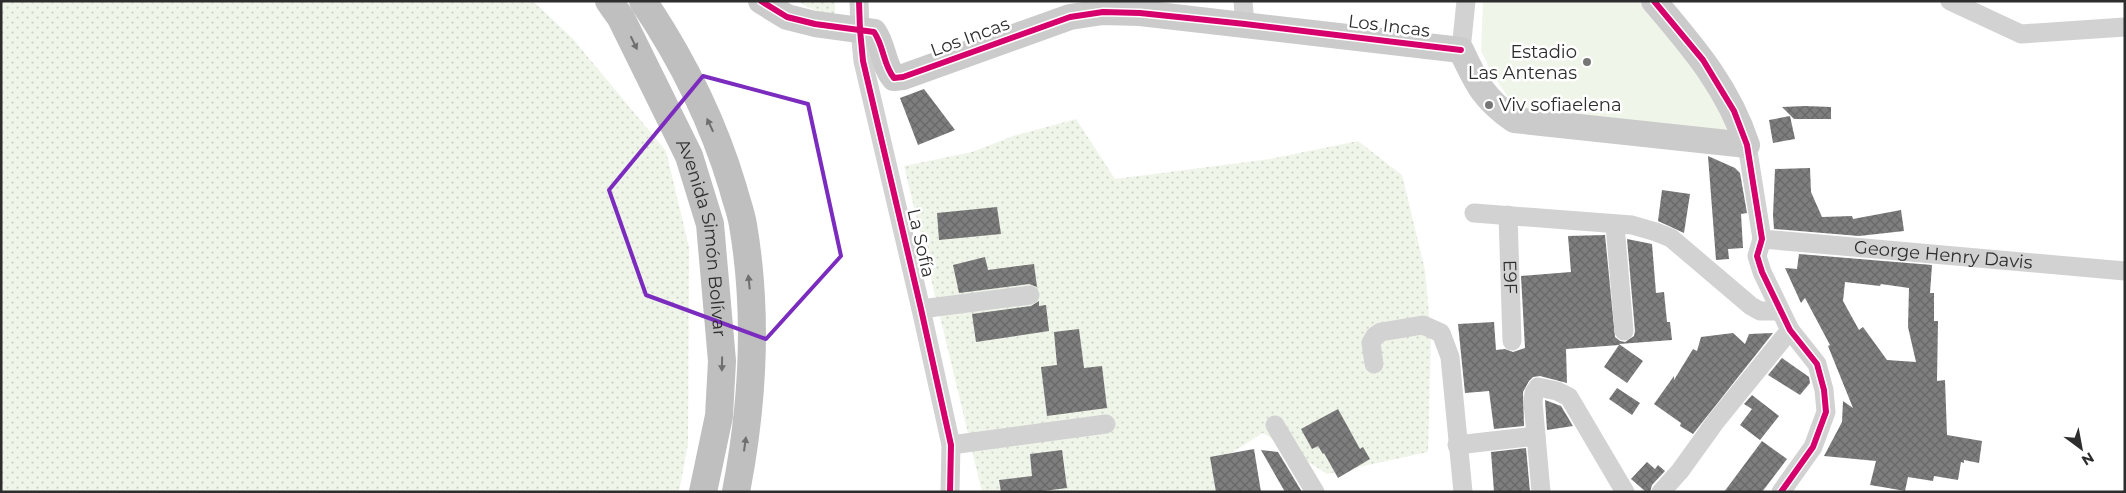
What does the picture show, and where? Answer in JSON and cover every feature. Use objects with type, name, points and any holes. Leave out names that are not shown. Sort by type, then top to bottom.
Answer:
[{"type":"highway","name":"Avenida Simón Bolívar","points":[[609,1],[621,18],[689,156],[710,224],[722,361],[719,416],[703,492]]},
{"type":"highway","name":"Avenida Simón Bolívar","points":[[643,1],[687,74],[720,147],[743,223],[750,290],[752,375],[745,445],[736,492]]},
{"type":"street","name":"Los Incas","points":[[761,1],[788,17],[815,24],[874,32],[880,41],[888,70],[894,78],[903,77],[1069,9],[1103,12],[1244,12],[1461,50]]},
{"type":"street","name":"La Sofía","points":[[860,1],[863,61],[922,309],[951,445],[950,492]]},
{"type":"street","points":[[1466,1],[1461,50],[1476,82],[1494,105],[1514,120],[1747,145]]},
{"type":"street","points":[[1654,1],[1703,60],[1734,111],[1747,145],[1762,239],[1757,256],[1762,272],[1790,330],[1818,364],[1824,390],[1826,412],[1813,447],[1781,492]]},
{"type":"street","points":[[1950,1],[2021,34],[2125,27]]},
{"type":"street","points":[[1474,213],[1632,226],[1664,234],[1751,306],[1760,311],[1780,311]]},
{"type":"street","name":"E9F","points":[[1508,215],[1512,341]]},
{"type":"street","points":[[1615,225],[1624,331]]},
{"type":"street","name":"George Henry Davis","points":[[1762,239],[2125,271]]},
{"type":"street","points":[[922,309],[1030,295]]},
{"type":"street","points":[[1374,364],[1371,343],[1375,336],[1382,332],[1423,324],[1441,333],[1450,357],[1463,492]]},
{"type":"street","points":[[1661,492],[1680,471],[1716,421],[1790,330]]},
{"type":"street","points":[[1541,492],[1533,402],[1534,393],[1538,387],[1557,391],[1569,397],[1625,492]]},
{"type":"street","points":[[951,445],[1106,424]]},
{"type":"street","points":[[1275,425],[1315,492]]},
{"type":"street","points":[[1457,445],[1536,436]]},
{"type":"highlighted area","points":[[703,76],[808,104],[841,256],[766,339],[646,295],[609,190]]},
{"type":"shaded area","points":[[1,1],[533,1],[573,39],[666,151],[689,247],[688,444],[679,492],[1,492]]},
{"type":"shaded area","points":[[799,1],[835,1],[835,20],[804,5]]},
{"type":"shaded area","name":"Estadio Las Antenas","points":[[1483,1],[1642,1],[1718,102],[1729,123],[1723,135],[1538,114],[1511,102],[1492,73],[1481,51]]},
{"type":"shaded area","points":[[1076,119],[1115,179],[1270,159],[1358,141],[1402,175],[1425,270],[1431,337],[1428,452],[1327,474],[1263,433],[1231,453],[1240,492],[982,492],[904,166],[972,152],[1013,136]]},
{"type":"building","points":[[924,89],[955,130],[918,145],[900,98]]},
{"type":"building","points":[[1782,107],[1831,107],[1831,119],[1794,119]]},
{"type":"building","points":[[1790,116],[1795,139],[1773,143],[1769,120]]},
{"type":"building","points":[[1708,156],[1735,168],[1740,173],[1747,213],[1741,214],[1743,248],[1728,249],[1729,259],[1716,260]]},
{"type":"building","points":[[1810,168],[1811,192],[1822,217],[1852,216],[1853,219],[1901,210],[1904,231],[1859,236],[1774,229],[1775,169]]},
{"type":"building","points":[[1662,190],[1690,194],[1684,233],[1658,221]]},
{"type":"building","points":[[997,207],[1001,234],[939,240],[937,213]]},
{"type":"building","points":[[1605,235],[1615,337],[1625,342],[1634,336],[1635,331],[1627,239],[1652,244],[1656,293],[1664,292],[1667,322],[1670,322],[1672,340],[1619,344],[1643,361],[1627,383],[1604,367],[1619,345],[1566,349],[1567,383],[1540,376],[1533,377],[1523,392],[1524,426],[1494,429],[1489,391],[1465,393],[1458,324],[1494,322],[1496,350],[1505,349],[1513,352],[1525,348],[1521,276],[1571,272],[1568,236]]},
{"type":"building","points":[[1799,254],[1932,265],[1930,293],[1934,293],[1934,321],[1938,321],[1937,381],[1945,380],[1947,435],[1982,441],[1979,463],[1964,460],[1964,463],[1961,462],[1958,480],[1934,476],[1933,481],[1908,477],[1905,491],[1870,485],[1876,461],[1824,456],[1842,422],[1843,401],[1853,408],[1828,346],[1830,345],[1805,298],[1801,303],[1785,268],[1797,269]],"holes":[[[1845,282],[1880,286],[1881,284],[1909,288],[1908,327],[1916,362],[1887,360],[1863,327],[1859,330],[1843,301]]]},
{"type":"building","points":[[985,257],[988,270],[1034,264],[1037,287],[1029,284],[959,293],[953,265]]},
{"type":"building","points":[[1039,301],[1039,306],[1046,305],[1049,331],[976,342],[972,314],[1031,306]]},
{"type":"building","points":[[1079,329],[1084,368],[1102,366],[1107,408],[1047,416],[1041,367],[1057,365],[1054,332]]},
{"type":"building","points":[[1733,333],[1745,344],[1749,334],[1773,333],[1693,434],[1680,426],[1681,423],[1654,404],[1674,376],[1674,380],[1693,349],[1697,351],[1701,337]]},
{"type":"building","points":[[1782,358],[1809,377],[1810,383],[1800,395],[1768,375]]},
{"type":"building","points":[[1617,388],[1640,403],[1632,415],[1609,399]]},
{"type":"building","points":[[1752,395],[1779,416],[1760,440],[1740,425],[1752,409],[1744,404]]},
{"type":"building","points":[[1545,400],[1561,406],[1573,426],[1547,430]]},
{"type":"building","points":[[1338,409],[1360,449],[1363,447],[1370,459],[1338,478],[1324,453],[1318,446],[1312,449],[1301,429]]},
{"type":"building","points":[[1762,441],[1787,459],[1762,492],[1724,492]]},
{"type":"building","points":[[1526,448],[1530,492],[1494,492],[1491,452]]},
{"type":"building","points":[[1254,449],[1261,492],[1216,492],[1210,457]]},
{"type":"building","points":[[1062,450],[1067,488],[1036,492],[1001,492],[999,480],[1032,476],[1030,454]]},
{"type":"building","points":[[1261,450],[1278,452],[1302,492],[1285,492]]},
{"type":"building","points":[[1647,462],[1655,469],[1658,465],[1665,471],[1652,485],[1650,492],[1646,492],[1631,479]]},
{"type":"cycle path","points":[[761,1],[787,17],[815,24],[874,32],[880,43],[890,73],[894,78],[903,77],[1070,17],[1103,12],[1140,13],[1245,24],[1461,50]]},
{"type":"cycle path","points":[[859,1],[863,61],[951,445],[950,492]]},
{"type":"cycle path","points":[[1654,1],[1703,60],[1734,111],[1747,145],[1762,239],[1757,256],[1762,272],[1790,330],[1817,364],[1824,390],[1826,412],[1813,447],[1781,492]]},
{"type":"place","name":"Estadio Las Antenas","points":[[1587,62]]},
{"type":"place","name":"Viv sofiaelena","points":[[1489,105]]}]
